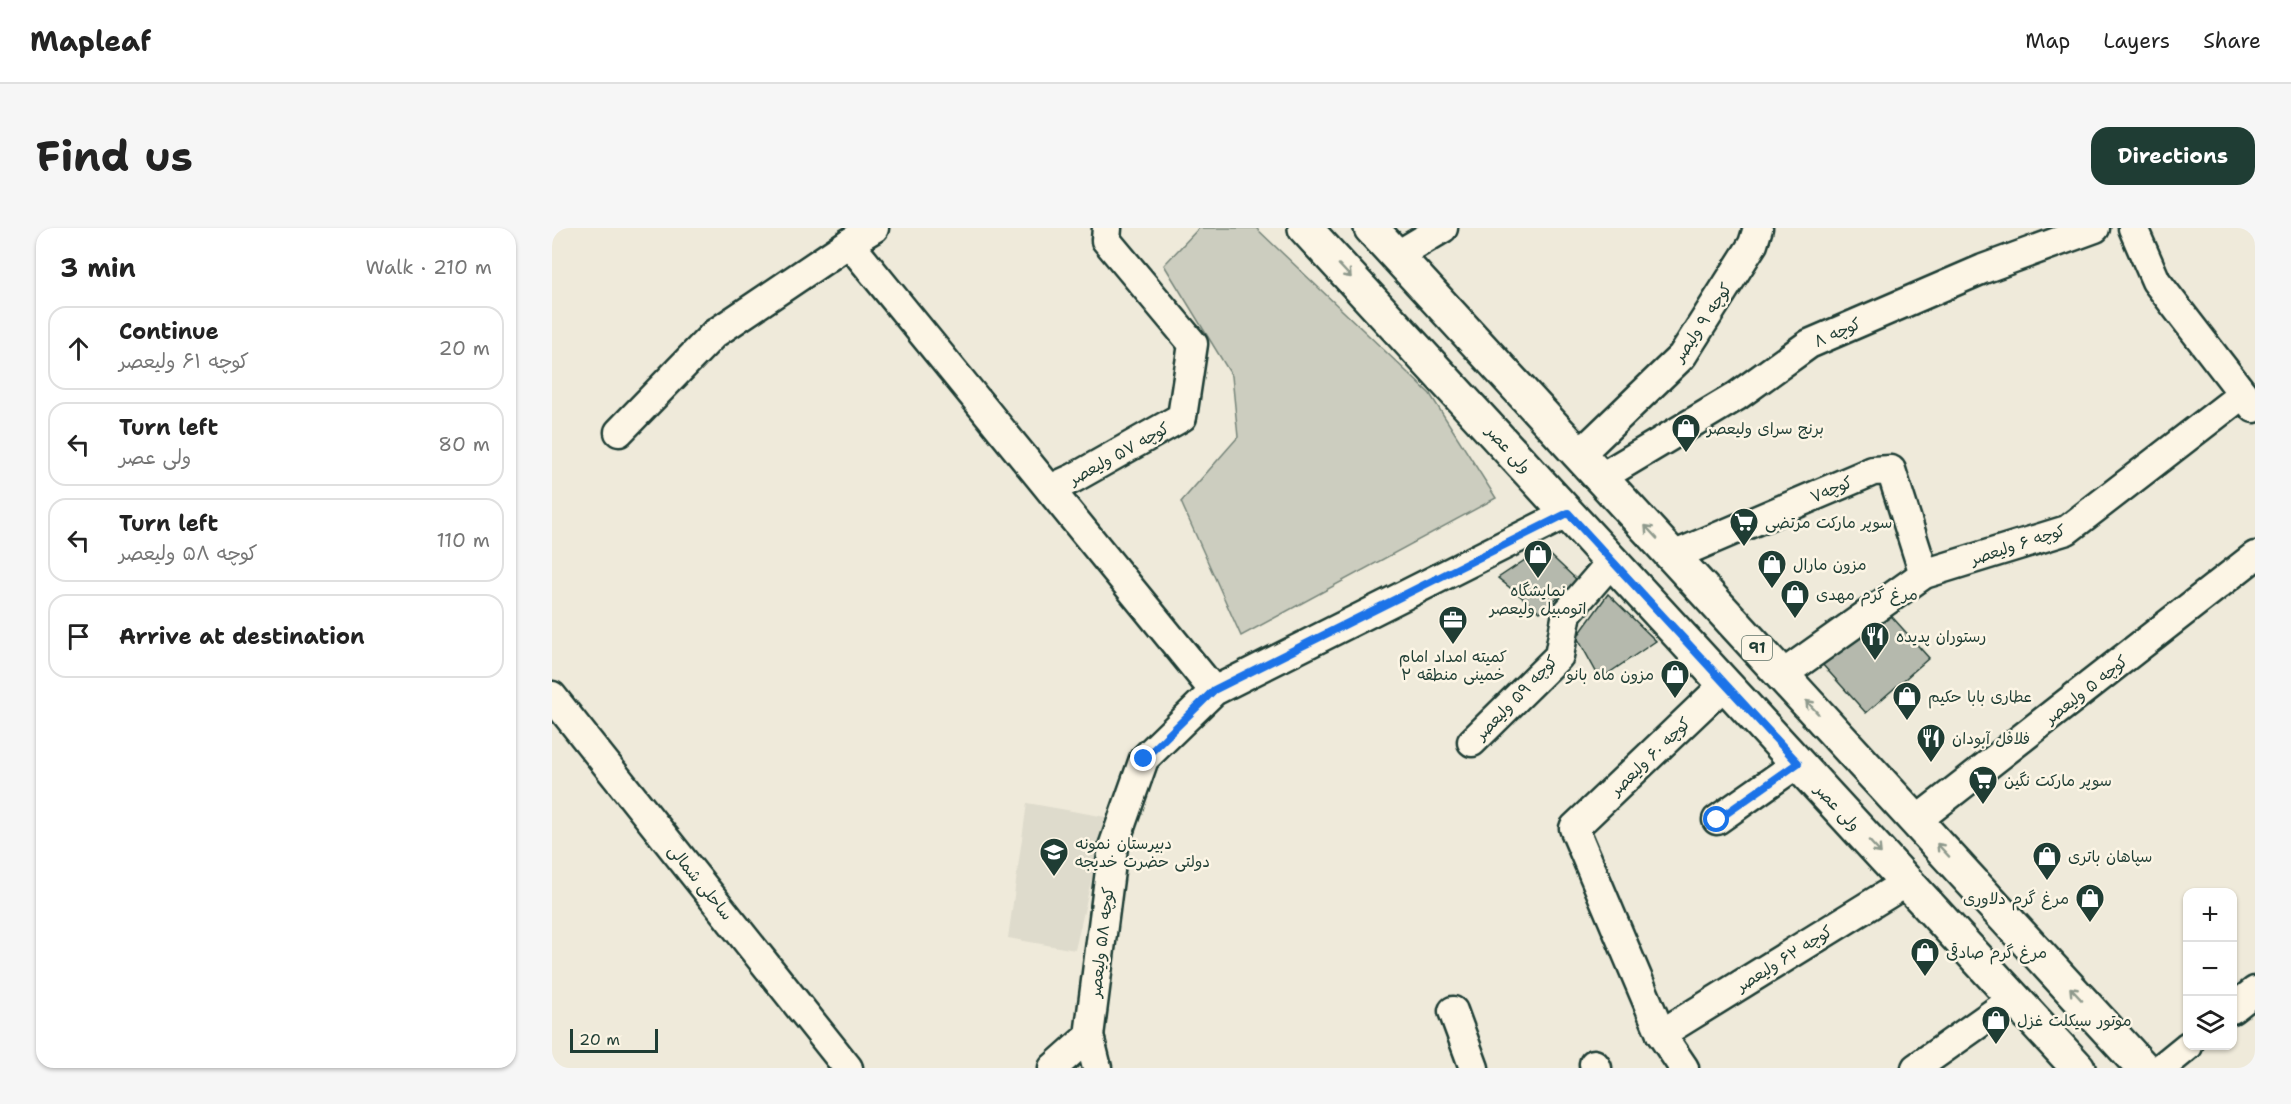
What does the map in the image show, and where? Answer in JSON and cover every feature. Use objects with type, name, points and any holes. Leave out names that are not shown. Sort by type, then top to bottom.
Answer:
[{"type":"main road","name":"ولی عصر","points":[[1305,228],[2078,1068]]},
{"type":"main road","name":"91","points":[[1371,228],[2143,1068]]},
{"type":"street","points":[[619,432],[714,334],[874,228]]},
{"type":"street","name":"کوچه ۵۷ ولیعصر","points":[[1050,489],[1074,478],[1182,417],[1193,344],[1106,240],[1107,228]]},
{"type":"street","points":[[1396,256],[1443,228]]},
{"type":"street","name":"کوچه ۹ ولیصر","points":[[1590,466],[1682,356],[1753,244],[1758,228]]},
{"type":"street","name":"کوچه ۸","points":[[1590,466],[1737,396],[1809,344],[1983,269],[2095,228]]},
{"type":"street","points":[[2133,228],[2156,281],[2249,402]]},
{"type":"street","points":[[849,243],[1214,690]]},
{"type":"street","name":"کوچه ۶ ولیعصر","points":[[1782,675],[1924,574],[2067,530],[2249,402]]},
{"type":"street","name":"کوچه۷","points":[[1673,556],[1873,471],[1891,470],[1924,574]]},
{"type":"street","name":"کوچه ۵۸ ولیعصر","points":[[1089,1036],[1113,847],[1144,759],[1214,690],[1568,513]]},
{"type":"street","name":"کوچه ۵ ولیعصر","points":[[1916,821],[2255,556]]},
{"type":"street","name":"کوچه ۵۹ ولیعصر","points":[[1472,742],[1558,656],[1567,613],[1612,561]]},
{"type":"street","name":"کوچه ۶۰ ولیعصر","points":[[1661,1034],[1574,828],[1725,684]]},
{"type":"street","name":"ساحلی شمالی","points":[[552,696],[848,1068]]},
{"type":"street","points":[[1717,820],[1798,763]]},
{"type":"street","name":"کوچه ۶۲ ولیعصر","points":[[1661,1034],[1907,882]]},
{"type":"street","points":[[2237,1005],[2255,991]]},
{"type":"street","points":[[1916,1068],[2015,998]]},
{"type":"street","points":[[1453,1011],[1474,1068]]},
{"type":"street","points":[[1661,1034],[1684,1068]]},
{"type":"street","points":[[1053,1068],[1089,1036],[1097,1068]]},
{"type":"street","points":[[2161,1068],[2183,1050]]},
{"type":"shaded area","points":[[1199,228],[1256,228],[1430,394],[1496,498],[1241,636],[1181,502],[1238,437],[1232,376],[1164,265]]},
{"type":"shaded area","name":"دبیرستان نمونه دولتی حضرت خدیجه","points":[[1027,803],[1106,817],[1075,950],[1008,938]]},
{"type":"building","name":"نمایشگاه اتومبیل ولیعصر","points":[[1543,548],[1578,581],[1540,612],[1498,578]]},
{"type":"building","points":[[1608,594],[1656,641],[1600,679],[1577,637]]},
{"type":"building","name":"رستوران پدیده","points":[[1885,609],[1929,658],[1866,713],[1822,664]]},
{"type":"place","name":"برنج سرای ولیعصر","points":[[1686,454]]},
{"type":"place","name":"سوپر مارکت مرتضی","points":[[1744,548]]},
{"type":"place","name":"نمایشگاه اتومبیل ولیعصر","points":[[1538,580]]},
{"type":"place","name":"مزون مارال","points":[[1772,590]]},
{"type":"place","name":"مرغ گرم مهدی","points":[[1795,620]]},
{"type":"place","name":"کمیته امداد امام خمینی منطقه ۲","points":[[1453,646]]},
{"type":"place","name":"رستوران پدیده","points":[[1875,662]]},
{"type":"place","name":"مزون ماه بانو","points":[[1675,700]]},
{"type":"place","name":"عطاری بابا حکیم","points":[[1907,722]]},
{"type":"place","name":"فلافل آبودان","points":[[1931,764]]},
{"type":"place","name":"سوپر مارکت نگین","points":[[1983,806]]},
{"type":"place","name":"دبیرستان نمونه دولتی حضرت خدیجه","points":[[1054,878]]},
{"type":"place","name":"سپاهان باتری","points":[[2047,882]]},
{"type":"place","name":"مرغ گرم دلاوری","points":[[2090,924]]},
{"type":"place","name":"مرغ گرم صادقی","points":[[1925,978]]},
{"type":"place","name":"موتور سیکلت غزل","points":[[1996,1046]]},
{"type":"route","points":[[1144,759],[1214,690],[1568,513],[1798,763],[1717,820]]}]
